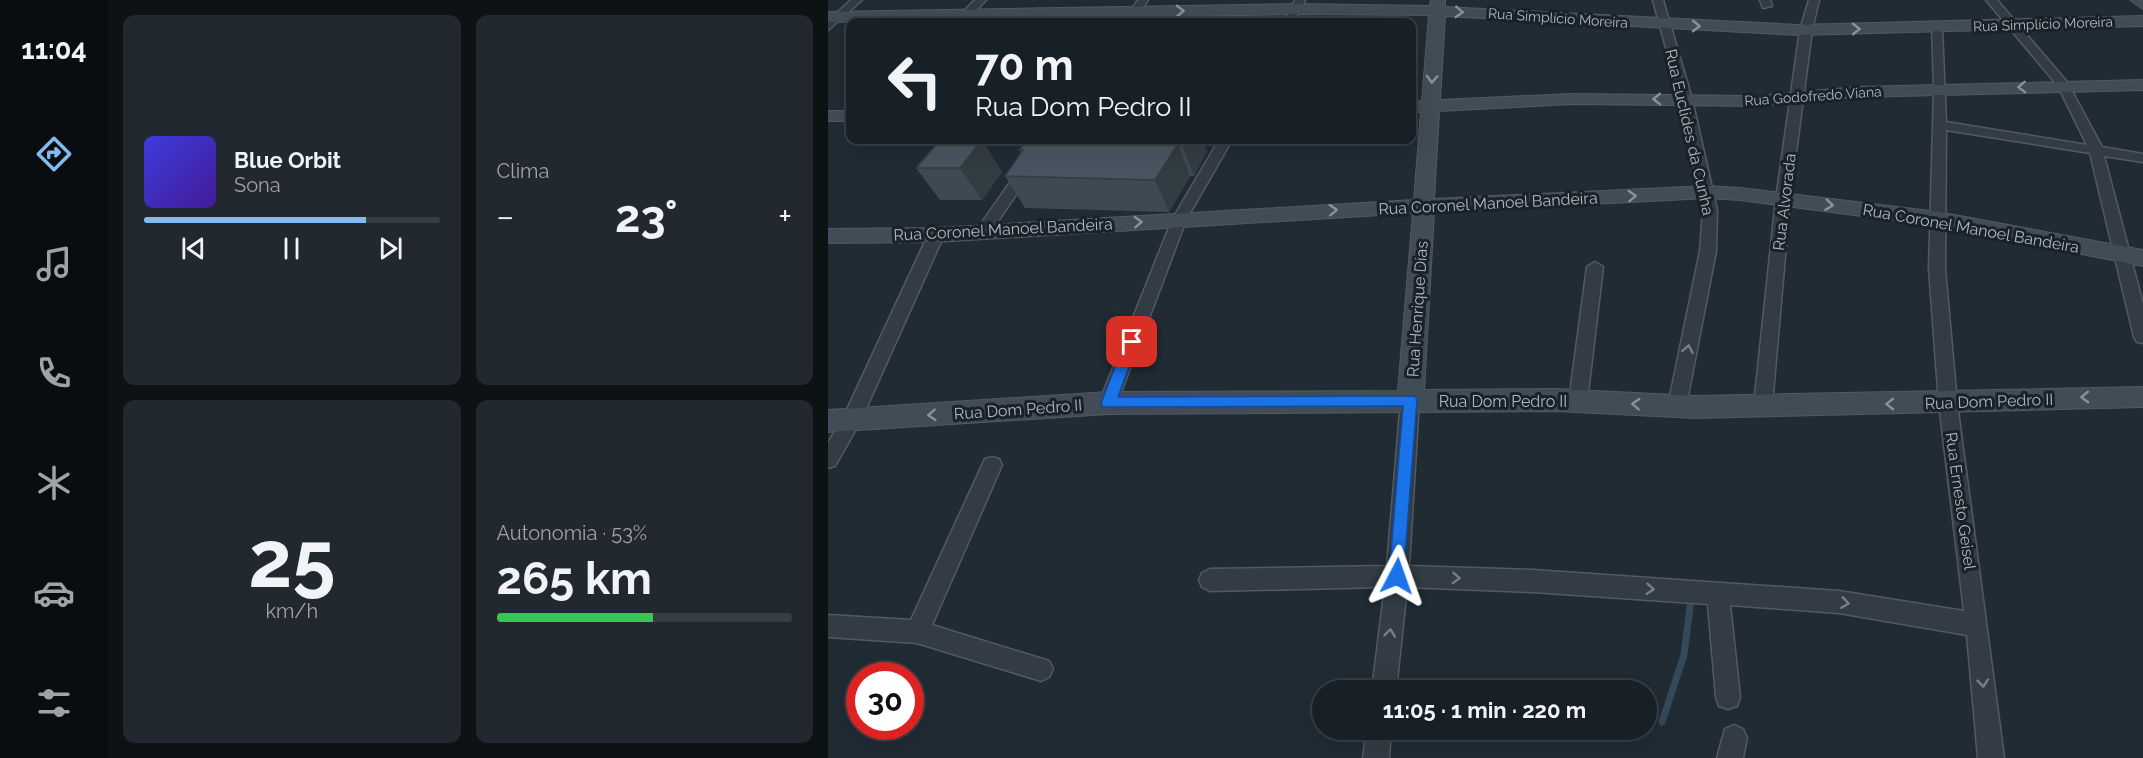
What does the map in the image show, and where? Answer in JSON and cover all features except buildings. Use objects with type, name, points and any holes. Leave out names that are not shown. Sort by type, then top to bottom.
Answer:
[{"type":"street","points":[[832,20],[857,0]]},
{"type":"street","points":[[967,14],[981,0]]},
{"type":"street","name":"Rua Euclides da Cunha","points":[[1658,0],[1686,99],[1707,192],[1711,228],[1686,406]]},
{"type":"street","name":"Rua Alvorada","points":[[1754,406],[1790,99],[1802,30],[1814,0]]},
{"type":"street","points":[[1990,0],[2063,85],[2080,113],[2096,150],[2143,337]]},
{"type":"street","points":[[2137,0],[2143,4]]},
{"type":"street","name":"Rua Simplício Moreira","points":[[877,18],[967,14],[1295,11],[1437,6],[1665,25],[1802,30],[2143,21]]},
{"type":"street","name":"Rua Henrique Dias","points":[[1385,680],[1397,576],[1424,205],[1421,107],[1437,6]]},
{"type":"street","name":"Rua Ernesto Geisel","points":[[1936,28],[1940,90],[1938,269],[1948,403],[1977,625],[1991,758]]},
{"type":"street","name":"Rua Godofredo Viana","points":[[1421,107],[1524,100],[1757,101],[1827,93],[2063,85],[2143,85]]},
{"type":"street","points":[[828,116],[846,116]]},
{"type":"street","points":[[1940,125],[2143,159]]},
{"type":"street","points":[[983,232],[1043,144]]},
{"type":"street","points":[[1108,403],[1179,220],[1223,144]]},
{"type":"street","name":"Rua Coronel Manoel Bandeira","points":[[828,236],[936,235],[1424,205],[1707,192],[1777,198],[1938,219],[2143,258]]},
{"type":"street","points":[[828,460],[840,421],[936,235]]},
{"type":"street","points":[[1578,401],[1595,267]]},
{"type":"street","name":"Rua Dom Pedro II","points":[[840,421],[1108,403],[1410,400],[1578,401],[1686,406],[1754,406],[2143,397]]},
{"type":"street","points":[[917,632],[992,465]]},
{"type":"street","points":[[1210,580],[1397,576],[1533,581],[1839,602],[1977,625]]},
{"type":"street","points":[[1718,595],[1728,697]]},
{"type":"street","points":[[828,626],[917,632],[1041,669]]},
{"type":"street","points":[[1376,758],[1378,740]]},
{"type":"waterway","points":[[1662,722],[1684,655],[1691,599]]},
{"type":"route","points":[[1132,342],[1108,403],[1410,400],[1397,576]]}]
